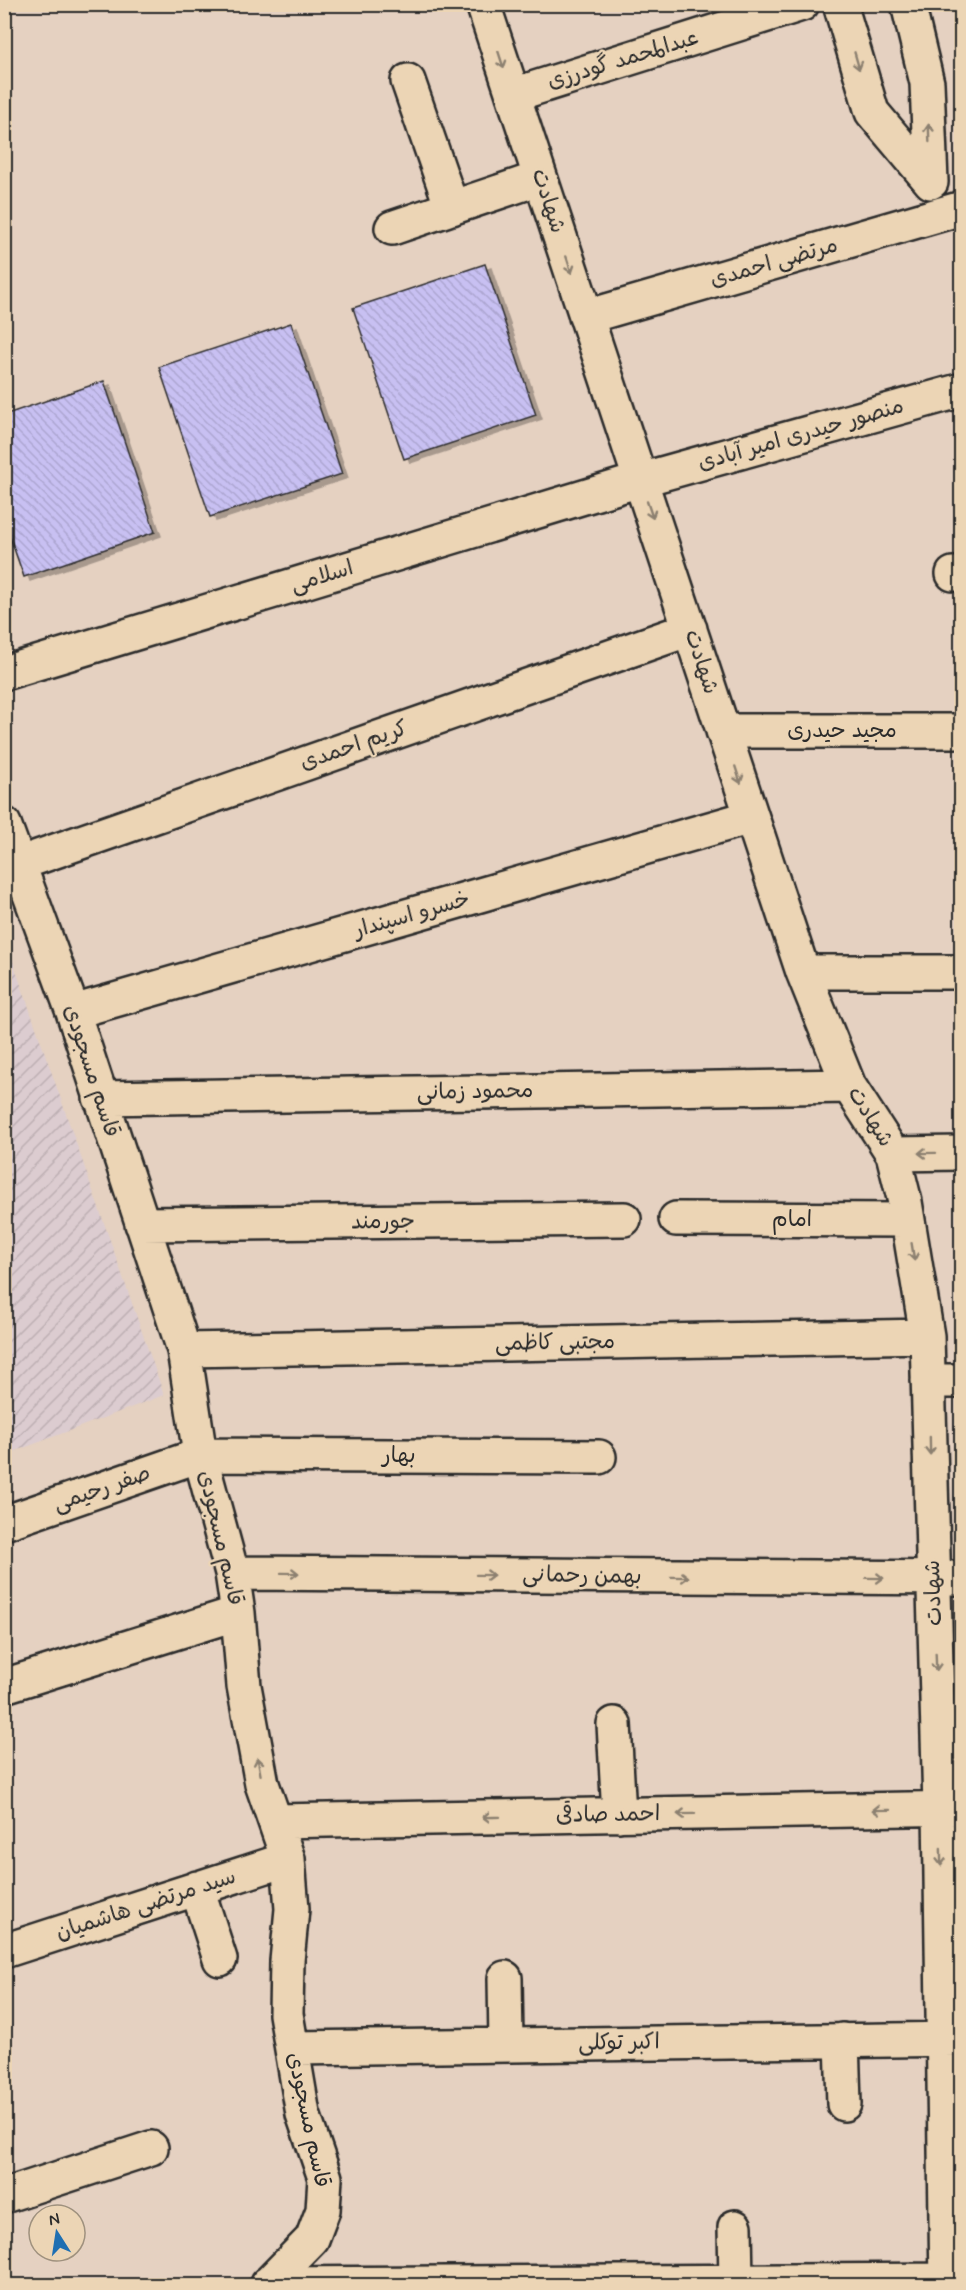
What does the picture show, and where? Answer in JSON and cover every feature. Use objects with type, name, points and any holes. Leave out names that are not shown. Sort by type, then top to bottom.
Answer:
[{"type":"street","name":"شهادت","points":[[483,4],[803,972],[849,1086],[893,1154],[908,1220],[927,1336],[928,1381],[947,1579],[953,2039],[952,2282]]},
{"type":"street","name":"عبدالمحمد گودرزی","points":[[513,95],[802,4]]},
{"type":"street","points":[[840,4],[872,112],[931,182],[957,219]]},
{"type":"street","points":[[908,4],[927,83],[931,182]]},
{"type":"street","points":[[408,81],[452,208]]},
{"type":"street","points":[[392,228],[540,178]]},
{"type":"street","name":"مرتضی احمدی","points":[[586,317],[957,219]]},
{"type":"street","name":"منصور حیدری امیر آبادی","points":[[640,480],[962,390]]},
{"type":"street","name":"اسلامی","points":[[4,673],[640,480]]},
{"type":"street","name":"کریم احمدی","points":[[18,864],[690,629]]},
{"type":"street","name":"مجید حیدری","points":[[723,731],[962,731]]},
{"type":"street","name":"خسرو اسپندار","points":[[73,1012],[751,817]]},
{"type":"street","name":"قاسم مسجودی","points":[[4,824],[73,1012],[184,1350],[200,1455],[232,1573],[244,1686],[262,1784],[277,1821],[288,1859],[292,1909],[287,1961],[286,2014],[303,2114],[325,2178],[323,2210],[312,2239],[266,2285]]},
{"type":"street","points":[[803,972],[962,972]]},
{"type":"street","name":"محمود زمانی","points":[[100,1098],[849,1086]]},
{"type":"street","points":[[893,1154],[962,1153]]},
{"type":"street","name":"جورمند","points":[[142,1224],[624,1219]]},
{"type":"street","name":"امام","points":[[676,1219],[908,1220]]},
{"type":"street","name":"مجتبی کاظمی","points":[[184,1350],[927,1336]]},
{"type":"street","points":[[928,1381],[962,1381]]},
{"type":"street","name":"بهار","points":[[200,1455],[599,1456]]},
{"type":"street","name":"صفر رحیمی","points":[[4,1523],[200,1455]]},
{"type":"street","name":"بهمن رحمانی","points":[[232,1573],[947,1579]]},
{"type":"street","points":[[4,1686],[238,1613]]},
{"type":"street","points":[[614,1724],[619,1815]]},
{"type":"street","name":"احمد صادقی","points":[[277,1821],[951,1808]]},
{"type":"street","name":"سید مرتضی هاشمیان","points":[[4,1951],[288,1859]]},
{"type":"street","points":[[196,1888],[220,1959]]},
{"type":"street","points":[[505,1978],[506,2045]]},
{"type":"street","name":"اکبر توکلی","points":[[293,2048],[953,2039]]},
{"type":"street","points":[[842,2040],[844,2104]]},
{"type":"street","points":[[4,2196],[151,2148]]},
{"type":"street","points":[[735,2227],[736,2281]]},
{"type":"street","points":[[266,2285],[736,2281],[952,2282]]},
{"type":"shaded area","points":[[4,936],[164,1395],[5,1455],[4,1455]]},
{"type":"building","points":[[485,264],[536,415],[404,459],[353,308]]},
{"type":"building","points":[[291,323],[342,474],[210,517],[159,367]]},
{"type":"building","points":[[104,381],[155,532],[24,577],[4,520],[4,415]]}]
